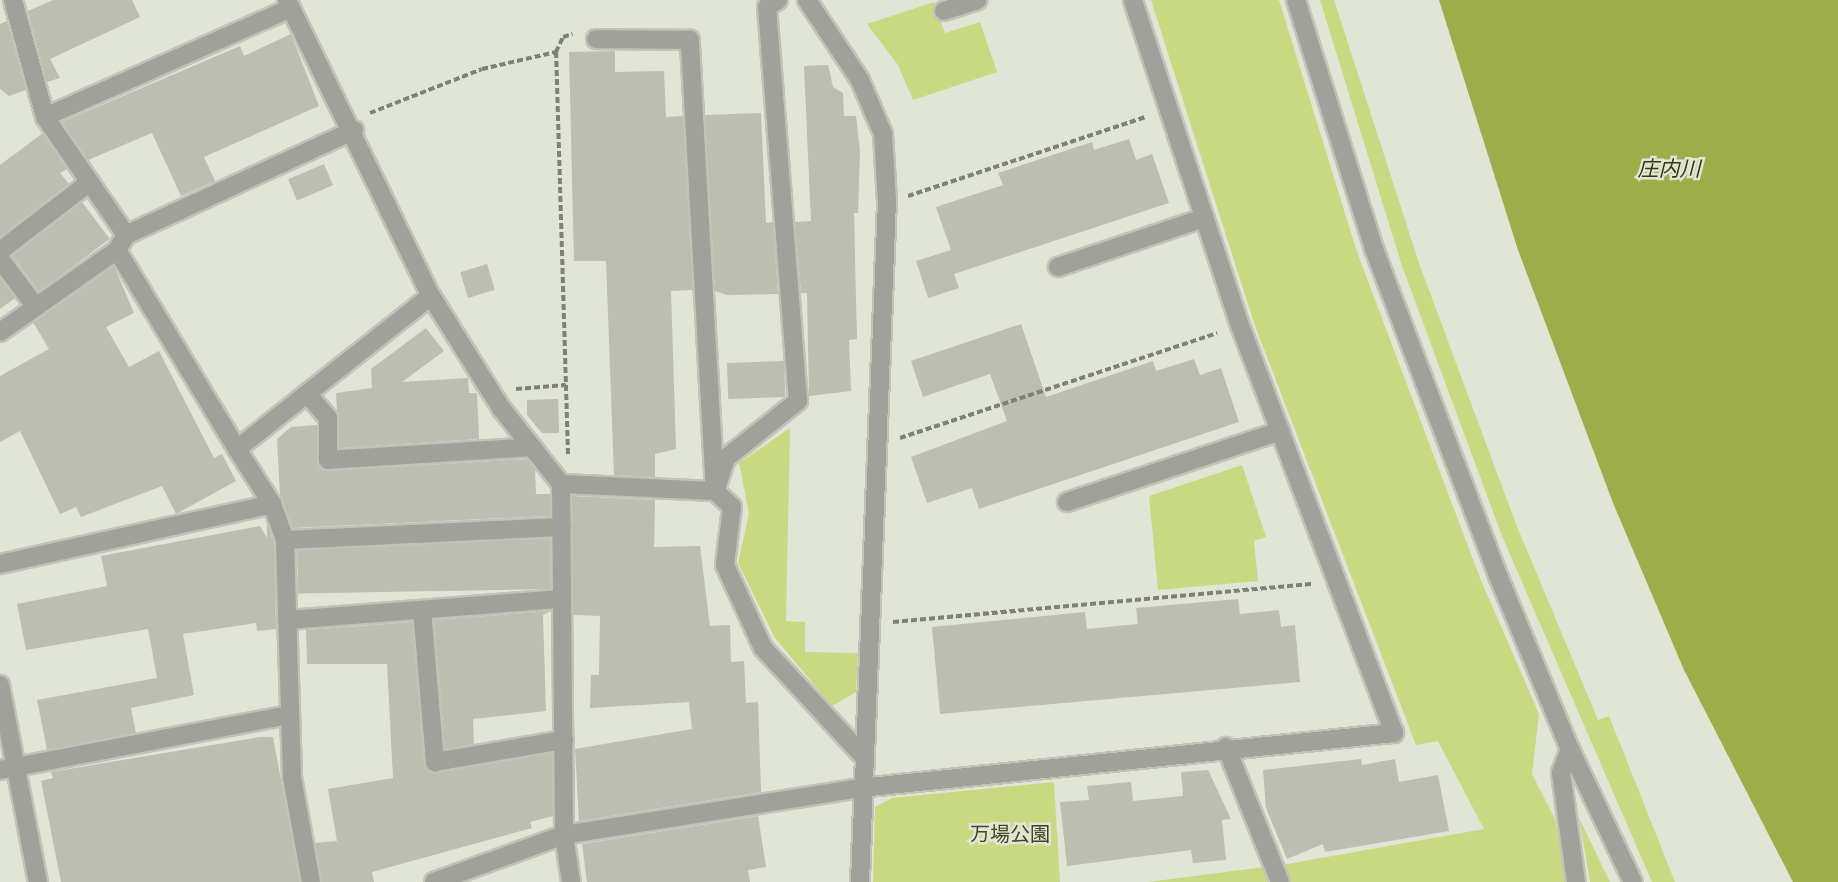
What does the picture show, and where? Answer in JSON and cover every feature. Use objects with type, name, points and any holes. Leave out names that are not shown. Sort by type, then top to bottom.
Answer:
[{"type":"street","points":[[13,0],[45,117],[90,182],[237,449],[272,504],[285,540],[292,777],[311,882]]},
{"type":"street","points":[[715,491],[726,458],[798,402],[767,7],[778,0]]},
{"type":"street","points":[[807,0],[860,80],[883,134],[887,201],[860,788],[860,882]]},
{"type":"street","points":[[944,11],[977,0]]},
{"type":"street","points":[[434,882],[564,835],[860,788],[1226,747],[1394,733],[1280,431],[1204,218],[1133,0]]},
{"type":"street","points":[[1296,0],[1374,249],[1570,749],[1633,882]]},
{"type":"street","points":[[45,117],[289,4],[352,126],[431,296],[490,391],[532,447],[565,484],[715,491],[732,507],[725,565],[763,648],[862,755]]},
{"type":"street","points":[[596,39],[690,40],[715,491]]},
{"type":"street","points":[[0,332],[121,242],[352,126]]},
{"type":"street","points":[[0,251],[90,182]]},
{"type":"street","points":[[1058,267],[1204,218]]},
{"type":"street","points":[[0,259],[36,307]]},
{"type":"street","points":[[237,449],[309,396],[431,296]]},
{"type":"street","points":[[309,396],[328,418],[328,460],[532,447]]},
{"type":"street","points":[[1067,502],[1280,431]]},
{"type":"street","points":[[565,484],[562,527],[564,835],[571,882]]},
{"type":"street","points":[[0,564],[272,504]]},
{"type":"street","points":[[285,540],[562,527]]},
{"type":"street","points":[[287,620],[562,599]]},
{"type":"street","points":[[422,610],[435,762],[564,740]]},
{"type":"street","points":[[0,685],[8,769],[38,882]]},
{"type":"street","points":[[8,769],[289,714]]},
{"type":"street","points":[[1226,747],[1280,882]]},
{"type":"street","points":[[1570,749],[1561,773],[1576,882]]},
{"type":"path","points":[[565,484],[566,385],[556,52],[563,37],[588,30],[596,39]]},
{"type":"path","points":[[352,126],[482,69],[556,52]]},
{"type":"path","points":[[905,197],[1156,114]]},
{"type":"path","points":[[894,440],[1226,330]]},
{"type":"path","points":[[490,391],[566,385]]},
{"type":"path","points":[[889,622],[1321,583]]},
{"type":"green space","points":[[1151,0],[1279,0],[1357,252],[1480,578],[1539,714],[1532,774],[1555,819],[1566,882],[1148,882],[1287,864],[1484,829],[1438,741],[1416,745],[1254,323]]},
{"type":"green space","points":[[1320,0],[1334,0],[1420,266],[1516,524],[1598,720],[1609,716],[1675,882],[1652,882],[1502,536],[1402,266]]},
{"type":"green space","points":[[934,2],[945,33],[980,22],[997,72],[913,100],[898,65],[867,24]]},
{"type":"green space","points":[[790,428],[786,621],[805,622],[805,652],[858,653],[856,692],[832,706],[775,638],[738,563],[749,513],[739,463]]},
{"type":"green space","points":[[1242,465],[1266,537],[1254,541],[1258,581],[1158,590],[1149,496]]},
{"type":"green space","name":"万場公園","points":[[1054,782],[1060,882],[873,882],[875,807],[892,798]]},
{"type":"green space","points":[[1579,818],[1610,882],[1590,882]]},
{"type":"water","name":"庄内川","points":[[1439,0],[1838,0],[1838,882],[1793,882],[1684,670],[1613,503],[1518,250]]},
{"type":"building","points":[[53,0],[132,0],[140,17],[50,59],[60,78],[47,82],[28,11]]},
{"type":"building","points":[[7,21],[26,90],[9,96],[0,89],[0,24]]},
{"type":"building","points":[[291,34],[319,106],[204,157],[215,181],[181,196],[152,133],[88,160],[62,122],[240,46],[244,56]]},
{"type":"building","points":[[615,51],[615,72],[664,71],[666,117],[683,116],[693,290],[671,291],[676,449],[655,454],[655,477],[614,475],[606,261],[574,261],[569,52]]},
{"type":"building","points":[[828,65],[833,87],[843,93],[844,116],[856,116],[860,151],[858,213],[854,213],[857,339],[849,340],[851,391],[809,396],[807,293],[801,293],[795,222],[811,221],[804,66]]},
{"type":"building","points":[[761,113],[766,223],[773,222],[778,294],[727,295],[715,291],[705,115]]},
{"type":"building","points":[[43,133],[67,169],[60,173],[69,184],[0,237],[0,165]]},
{"type":"building","points":[[1129,139],[1136,160],[1152,154],[1169,203],[954,274],[959,288],[928,298],[916,261],[951,250],[936,207],[1003,185],[998,173],[1092,142],[1094,150]]},
{"type":"building","points":[[324,164],[333,185],[297,200],[288,179]]},
{"type":"building","points":[[82,202],[110,239],[39,292],[12,255]]},
{"type":"building","points":[[487,264],[495,290],[468,298],[460,272]]},
{"type":"building","points":[[114,266],[134,313],[106,327],[129,367],[159,351],[214,458],[222,454],[236,481],[176,514],[162,486],[81,517],[76,507],[60,514],[20,431],[0,442],[0,376],[49,349],[33,322]]},
{"type":"building","points":[[0,278],[15,298],[0,309]]},
{"type":"building","points":[[1021,324],[1046,397],[1153,361],[1156,371],[1194,359],[1200,375],[1221,368],[1239,422],[979,509],[972,488],[927,503],[911,457],[1007,421],[990,374],[923,397],[911,361]]},
{"type":"building","points":[[426,328],[444,351],[402,382],[468,378],[469,393],[477,393],[479,439],[339,448],[336,393],[372,388],[371,369]]},
{"type":"building","points":[[784,361],[785,397],[728,399],[727,363]]},
{"type":"building","points":[[558,399],[559,433],[542,433],[527,415],[527,400]]},
{"type":"building","points":[[317,425],[317,461],[328,471],[527,459],[535,469],[536,494],[550,494],[550,516],[293,528],[280,496],[277,439],[291,427]]},
{"type":"building","points":[[572,496],[655,500],[654,547],[700,546],[710,626],[730,625],[731,662],[744,661],[746,703],[758,702],[761,792],[579,821],[575,749],[692,729],[689,702],[590,708],[591,675],[599,675],[600,616],[573,615]]},
{"type":"building","points":[[267,524],[274,542],[276,629],[257,631],[256,623],[183,634],[194,695],[131,708],[136,733],[47,750],[37,700],[157,678],[148,629],[26,650],[17,604],[107,586],[101,556],[260,526],[267,538]]},
{"type":"building","points":[[550,539],[551,589],[298,593],[297,543]]},
{"type":"building","points":[[1238,599],[1240,614],[1279,610],[1281,627],[1295,625],[1300,682],[940,714],[932,627],[1085,612],[1087,629],[1138,624],[1136,608]]},
{"type":"building","points":[[551,611],[543,615],[546,711],[473,719],[474,744],[445,749],[434,620]]},
{"type":"building","points":[[412,622],[426,768],[437,773],[552,753],[553,816],[530,822],[532,828],[372,872],[374,882],[322,882],[315,843],[337,841],[328,789],[393,778],[387,664],[307,664],[306,630]]},
{"type":"building","points":[[260,737],[273,737],[300,882],[61,882],[41,781],[53,778],[51,772]]},
{"type":"building","points":[[1361,759],[1362,765],[1395,759],[1399,782],[1438,775],[1449,831],[1325,852],[1323,844],[1287,859],[1266,808],[1263,770]]},
{"type":"building","points":[[1208,770],[1231,819],[1222,820],[1226,860],[1193,863],[1191,850],[1067,866],[1060,802],[1089,800],[1087,786],[1131,782],[1133,801],[1183,796],[1181,772]]},
{"type":"building","points":[[758,816],[766,867],[748,870],[750,882],[587,882],[582,844]]}]
